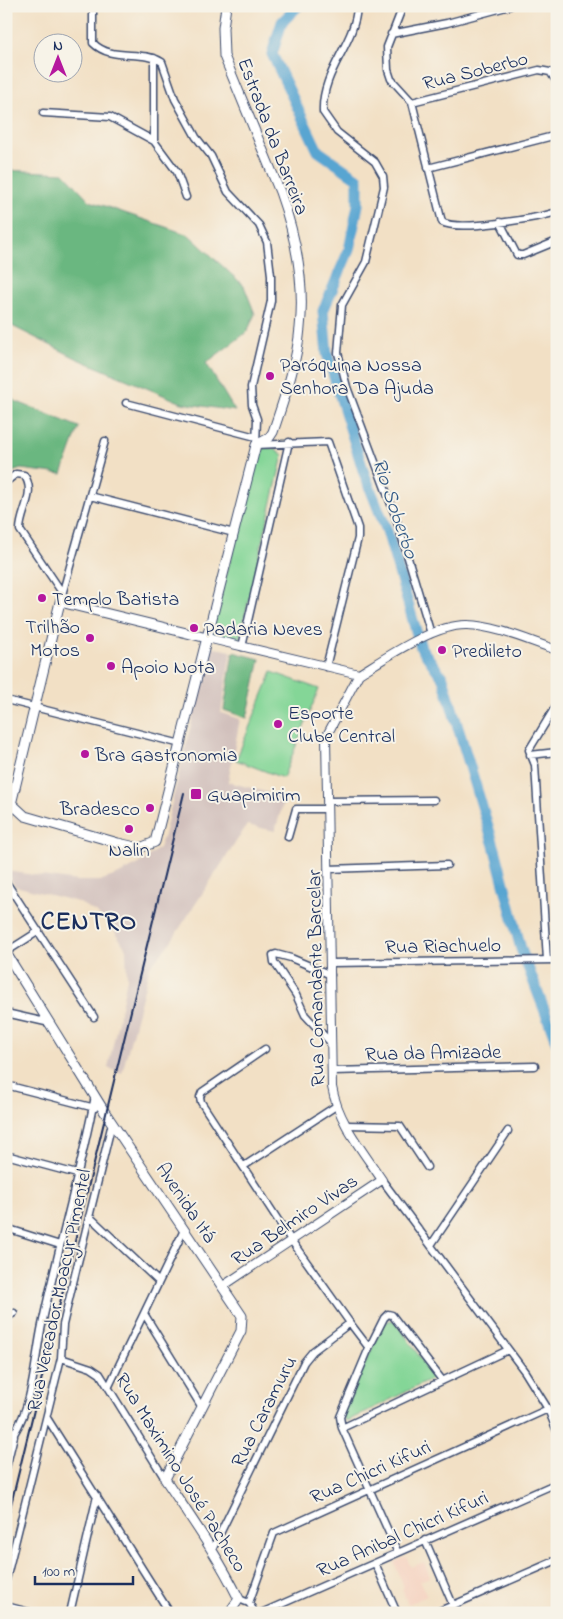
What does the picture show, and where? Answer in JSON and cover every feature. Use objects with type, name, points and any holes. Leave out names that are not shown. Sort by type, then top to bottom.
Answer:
[{"type":"main road","name":"Estrada da Barreira","points":[[226,6],[222,28],[224,56],[288,213],[296,256],[300,328],[296,350],[273,432]]},
{"type":"main road","points":[[12,804],[25,816],[132,846],[145,847],[155,842],[256,441],[269,438],[273,432]]},
{"type":"main road","points":[[7,822],[62,598],[207,638]]},
{"type":"main road","points":[[7,822],[25,816]]},
{"type":"main road","name":"Avenida Itá","points":[[6,953],[104,1111],[238,1307],[243,1322],[241,1331],[165,1479]]},
{"type":"main road","name":"Rua Maximino José Pacheco","points":[[165,1479],[212,1550],[239,1599]]},
{"type":"main road","points":[[229,1613],[239,1599]]},
{"type":"street","points":[[93,6],[92,36],[98,47],[105,52],[154,58],[165,66],[175,100],[196,137],[210,156],[228,192],[259,225],[267,242],[271,275],[271,301],[251,387],[251,396],[257,419],[256,441]]},
{"type":"street","points":[[357,6],[357,15],[351,32],[325,88],[322,112],[338,132],[375,162],[381,170],[384,187],[366,262],[342,305],[338,353],[347,387],[395,515],[427,636]]},
{"type":"street","points":[[403,6],[391,34],[386,58],[388,70],[391,79],[412,102],[442,222],[455,226],[500,222],[557,212]]},
{"type":"street","points":[[391,34],[447,23],[510,6]]},
{"type":"street","points":[[154,58],[154,141]]},
{"type":"street","name":"Rua Soberbo","points":[[412,102],[545,70],[554,76],[557,82]]},
{"type":"street","points":[[43,114],[110,117],[154,141],[177,172],[186,197]]},
{"type":"street","points":[[428,168],[557,135]]},
{"type":"street","points":[[500,222],[517,255],[523,255],[557,241]]},
{"type":"street","points":[[126,403],[256,441],[280,443],[328,442],[358,528],[358,538],[326,667]]},
{"type":"street","points":[[273,432],[280,443]]},
{"type":"street","points":[[62,598],[105,441]]},
{"type":"street","points":[[242,647],[289,442]]},
{"type":"street","points":[[6,482],[16,474],[24,475],[27,480],[29,494],[20,522],[20,530],[62,598]]},
{"type":"street","points":[[90,496],[234,533]]},
{"type":"street","points":[[6,506],[6,511]]},
{"type":"street","points":[[207,638],[359,674],[427,636],[454,627],[475,626],[557,650]]},
{"type":"street","name":"Rua Comandante Barcelar","points":[[359,674],[326,737],[331,1043],[336,1106],[346,1125],[382,1180],[508,1350],[548,1409],[557,1431]]},
{"type":"street","points":[[6,700],[181,744]]},
{"type":"street","points":[[547,960],[535,765],[529,750],[557,704]]},
{"type":"street","points":[[530,755],[557,752]]},
{"type":"street","points":[[288,838],[296,809],[327,805],[434,800]]},
{"type":"street","points":[[328,869],[447,865]]},
{"type":"street","points":[[6,882],[94,1017]]},
{"type":"street","points":[[6,953],[39,931]]},
{"type":"street","points":[[331,975],[291,958],[273,955],[274,962],[296,995],[306,1016],[331,1043]]},
{"type":"street","name":"Rua Riachuelo","points":[[330,963],[557,960]]},
{"type":"street","points":[[6,1013],[50,1023]]},
{"type":"street","points":[[265,1049],[202,1092],[200,1097],[206,1110],[291,1240],[369,1348]]},
{"type":"street","name":"Rua da Amizade","points":[[332,1071],[535,1066]]},
{"type":"street","points":[[6,1085],[104,1111]]},
{"type":"street","points":[[6,1468],[12,1431],[24,1417],[32,1389],[41,1327],[95,1096]]},
{"type":"street","points":[[244,1166],[336,1106]]},
{"type":"street","name":"Rua Vereador Moacyr Pimentel","points":[[6,1580],[61,1358],[64,1325],[112,1123]]},
{"type":"street","points":[[346,1125],[400,1126],[428,1168]]},
{"type":"street","points":[[431,1245],[508,1131]]},
{"type":"street","points":[[6,1155],[77,1174]]},
{"type":"street","name":"Rua Belmiro Vivas","points":[[223,1286],[382,1180]]},
{"type":"street","points":[[90,1216],[159,1282]]},
{"type":"street","points":[[6,1228],[60,1244]]},
{"type":"street","points":[[109,1386],[184,1230]]},
{"type":"street","points":[[6,1318],[14,1313]]},
{"type":"street","points":[[144,1314],[201,1406]]},
{"type":"street","points":[[398,1552],[342,1428],[340,1417],[369,1348],[384,1318],[388,1314],[392,1315],[442,1380]]},
{"type":"street","name":"Rua Caramuru","points":[[212,1550],[304,1362],[314,1351],[350,1323]]},
{"type":"street","points":[[342,1428],[508,1350]]},
{"type":"street","name":"Rua Maximino José Pacheco","points":[[61,1358],[91,1368],[109,1386],[165,1479]]},
{"type":"street","name":"Rua Chicri Kifuri","points":[[249,1603],[272,1535],[548,1409]]},
{"type":"street","points":[[47,1418],[97,1496],[165,1609],[170,1613]]},
{"type":"street","points":[[6,1422],[12,1431]]},
{"type":"street","name":"Rua Anibal Chicri Kifuri","points":[[261,1613],[557,1482]]},
{"type":"street","points":[[70,1613],[97,1496]]},
{"type":"street","points":[[425,1540],[453,1605]]},
{"type":"street","points":[[435,1613],[557,1560]]},
{"type":"street","points":[[375,1564],[397,1613]]},
{"type":"street","points":[[239,1599],[249,1603],[255,1613]]},
{"type":"street","points":[[6,1606],[32,1613]]},
{"type":"shaded area","points":[[210,647],[231,651],[221,713],[240,719],[228,782],[285,797],[275,831],[247,825],[170,943],[150,966],[122,1073],[108,1068],[127,979],[126,949],[114,930],[97,913],[78,902],[15,886],[6,871],[77,881],[99,881],[117,875],[139,864],[159,848],[164,835]]},
{"type":"shaded area","points":[[406,1557],[411,1567],[424,1562],[430,1577],[420,1581],[427,1596],[408,1604],[402,1589],[404,1587],[394,1562]]},
{"type":"green space","points":[[6,170],[64,173],[90,201],[189,235],[244,286],[255,314],[247,332],[206,363],[235,411],[182,403],[78,359],[6,323]]},
{"type":"green space","points":[[6,394],[15,401],[79,427],[62,474],[21,469],[6,474]]},
{"type":"green space","points":[[266,447],[277,450],[283,455],[239,641],[211,635],[258,451]]},
{"type":"green space","points":[[233,652],[260,659],[247,718],[224,710]]},
{"type":"green space","name":"Esporte Clube Central","points":[[272,672],[319,689],[283,778],[236,760]]},
{"type":"green space","points":[[391,1320],[396,1322],[434,1378],[347,1421],[343,1418],[343,1411],[384,1323]]},
{"type":"waterway","name":"Rio Soberbo","points":[[298,6],[282,22],[272,54],[318,151],[358,179],[358,205],[349,250],[323,311],[327,354],[364,473],[387,531],[421,648],[443,678],[495,849],[521,949],[557,1043]]},
{"type":"railway","points":[[6,1525],[184,793]]},
{"type":"place","name":"Paróquina Nossa Senhora Da Ajuda","points":[[270,376]]},
{"type":"place","name":"Templo Batista","points":[[42,598]]},
{"type":"place","name":"Padaria Neves","points":[[194,628]]},
{"type":"place","name":"Trilhão Motos","points":[[90,638]]},
{"type":"place","name":"Predileto","points":[[442,650]]},
{"type":"place","name":"Apoio Nota","points":[[111,666]]},
{"type":"place","name":"Esporte Clube Central","points":[[278,724]]},
{"type":"place","name":"Bra Gastronomia","points":[[85,754]]},
{"type":"place","name":"Guapimirim","points":[[196,794]]},
{"type":"place","name":"Bradesco","points":[[150,808]]},
{"type":"place","name":"Nalin","points":[[129,829]]},
{"type":"district","name":"CENTRO","points":[[89,920]]}]
